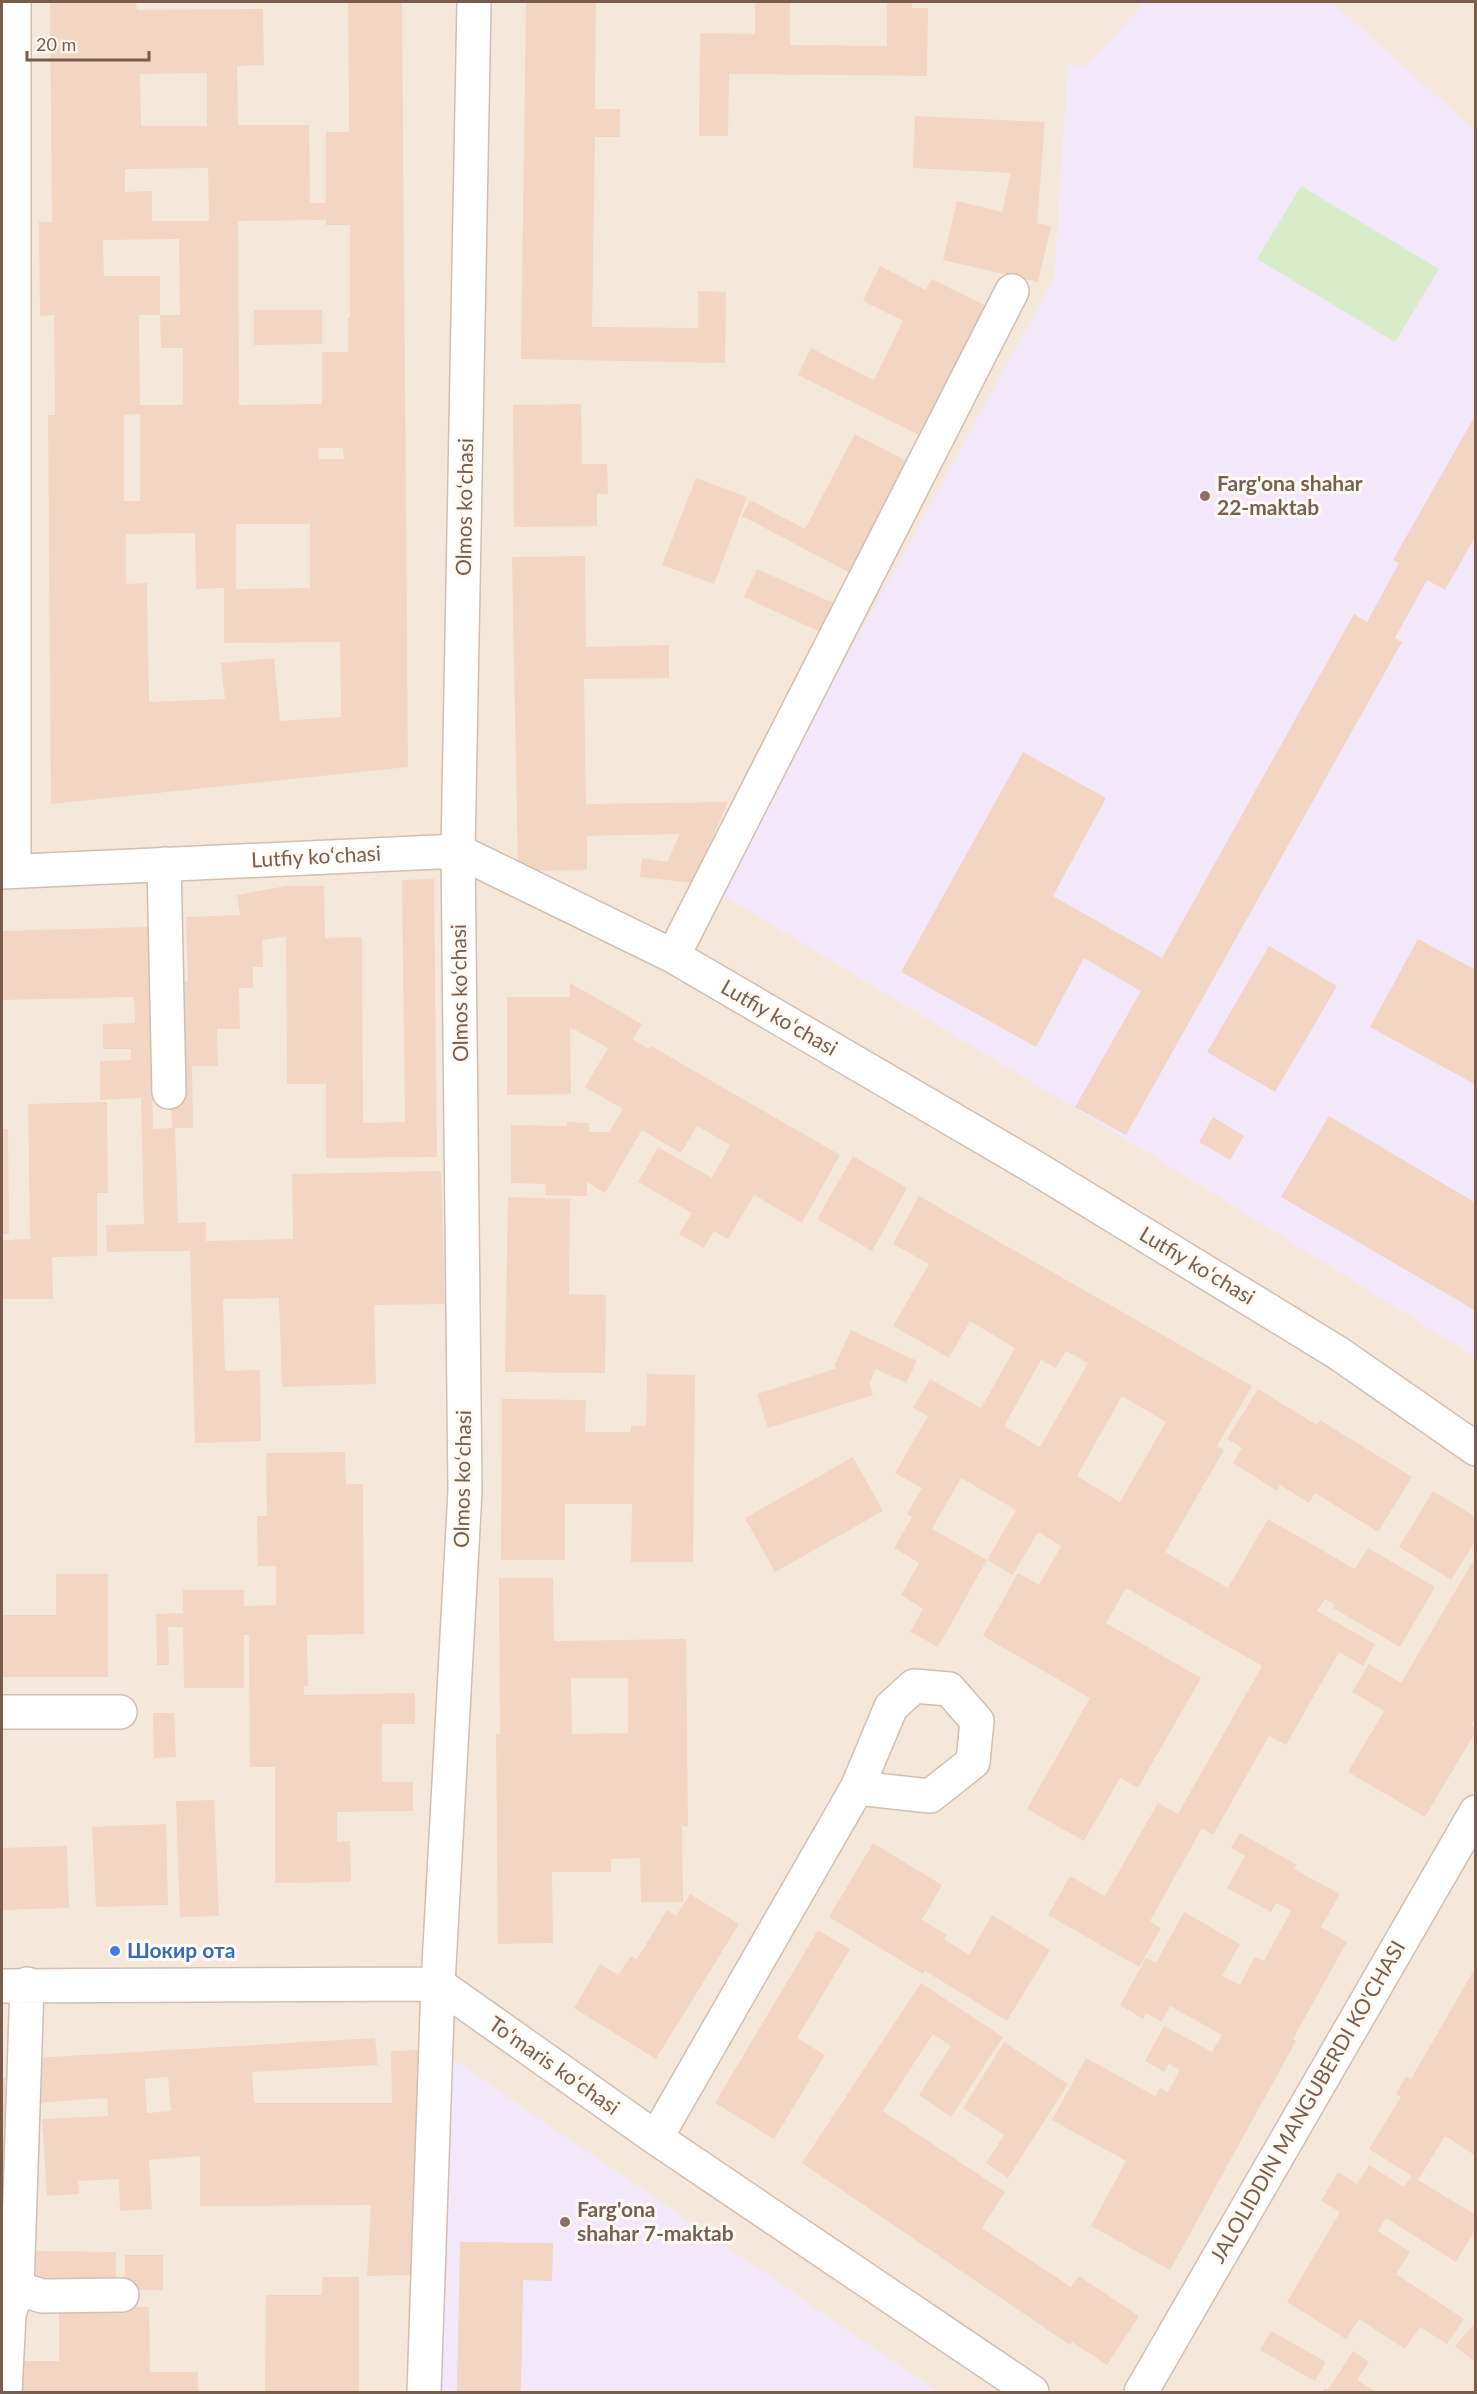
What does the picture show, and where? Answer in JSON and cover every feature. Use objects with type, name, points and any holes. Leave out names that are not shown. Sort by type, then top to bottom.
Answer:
[{"type":"street","points":[[8,871],[14,2]]},
{"type":"street","name":"Olmos koʻchasi","points":[[424,2392],[438,1984],[465,1491],[459,851],[474,2]]},
{"type":"street","points":[[673,956],[1012,291]]},
{"type":"street","name":"Lutfiy koʻchasi","points":[[8,871],[459,851],[673,956],[1034,1167],[1318,1340],[1476,1449]]},
{"type":"street","points":[[164,864],[169,1092]]},
{"type":"street","points":[[2,1712],[120,1712]]},
{"type":"street","points":[[656,2138],[857,1788]]},
{"type":"street","name":"JALOLIDDIN MANGUBERDI KO'CHASI","points":[[1141,2392],[1476,1812]]},
{"type":"street","points":[[5,2392],[9,2315],[14,1985],[438,1984]]},
{"type":"street","name":"Toʻmaris koʻchasi","points":[[438,1984],[656,2138],[1032,2392]]},
{"type":"street","points":[[9,2286],[42,2296],[122,2295]]},
{"type":"shaded area","points":[[2,2],[1475,2],[1475,2392],[2,2392]]},
{"type":"shaded area","name":"Farg'ona shahar 22-maktab","points":[[1145,2],[1332,2],[1475,131],[1475,1357],[1145,1151],[718,892],[1054,279],[1068,65],[1086,66]]},
{"type":"shaded area","name":"Farg'ona shahar 7-maktab","points":[[442,2052],[938,2392],[436,2392]]},
{"type":"green space","points":[[1301,186],[1439,269],[1395,342],[1257,259]]},
{"type":"building","points":[[50,2],[136,2],[137,10],[263,9],[264,65],[237,66],[238,125],[309,125],[310,203],[326,203],[326,132],[349,132],[348,2],[402,2],[408,767],[51,804],[48,415],[55,415],[54,315],[40,316],[39,222],[52,222]],"holes":[[[207,73],[207,126],[141,126],[140,74]],[[208,168],[209,221],[152,221],[152,191],[125,192],[125,169]],[[326,220],[326,225],[350,225],[348,352],[322,352],[322,404],[239,405],[238,221]],[[179,239],[180,315],[160,315],[160,276],[104,276],[103,240]],[[139,315],[160,315],[161,348],[183,348],[183,405],[140,405]],[[140,414],[140,501],[124,501],[124,415]],[[318,448],[343,448],[344,459],[319,459]],[[236,524],[310,524],[310,588],[236,589]],[[195,533],[196,589],[224,588],[224,643],[340,642],[341,717],[280,721],[274,658],[221,663],[225,699],[149,702],[147,583],[126,584],[126,534]]]},
{"type":"building","points":[[526,2],[596,2],[595,109],[620,109],[620,137],[595,137],[592,327],[698,328],[698,291],[726,292],[725,363],[521,359]]},
{"type":"building","points":[[755,2],[790,2],[790,45],[887,46],[887,2],[912,2],[912,8],[928,8],[927,76],[729,74],[728,136],[699,136],[700,33],[755,34]]},
{"type":"building","points":[[915,116],[1045,122],[1037,223],[1051,226],[1038,282],[943,260],[957,201],[1002,212],[1011,173],[913,168]]},
{"type":"building","points":[[880,266],[926,290],[931,279],[991,308],[927,439],[798,375],[811,348],[874,380],[903,321],[863,301]]},
{"type":"building","points":[[254,310],[322,310],[322,344],[254,345]]},
{"type":"building","points":[[581,404],[582,464],[607,464],[608,494],[597,494],[597,526],[514,527],[513,405]]},
{"type":"building","points":[[1476,414],[1476,535],[1445,590],[1427,580],[1395,638],[1402,642],[1126,1135],[1075,1107],[1141,991],[1084,958],[1036,1047],[901,972],[1023,752],[1106,798],[1053,896],[1162,958],[1354,614],[1367,622],[1399,563],[1393,560]]},
{"type":"building","points":[[855,434],[910,463],[852,574],[742,516],[750,500],[805,529]]},
{"type":"building","points":[[696,478],[747,497],[714,584],[662,565]]},
{"type":"building","points":[[585,556],[586,647],[669,645],[669,678],[584,679],[586,804],[728,802],[693,883],[640,877],[642,858],[667,862],[680,834],[587,836],[587,870],[518,871],[512,557]]},
{"type":"building","points":[[757,569],[833,603],[820,632],[744,597]]},
{"type":"building","points":[[434,879],[437,1157],[326,1158],[326,1084],[287,1084],[286,936],[262,940],[263,967],[253,967],[253,988],[239,988],[240,1029],[217,1029],[218,1066],[192,1066],[193,1128],[175,1128],[178,1223],[206,1222],[206,1241],[293,1239],[292,1174],[441,1171],[445,1304],[374,1305],[376,1384],[282,1387],[279,1298],[223,1299],[225,1371],[260,1370],[261,1441],[195,1443],[190,1251],[107,1252],[106,1225],[144,1224],[141,1098],[100,1100],[100,1061],[131,1060],[131,1049],[103,1049],[103,1024],[135,1023],[134,997],[2,1000],[2,931],[148,927],[153,1129],[172,1128],[169,1028],[175,981],[188,981],[186,917],[240,915],[237,895],[286,886],[324,886],[325,938],[362,937],[363,1123],[405,1122],[402,880]]},
{"type":"building","points":[[1418,939],[1476,970],[1476,1085],[1370,1027]]},
{"type":"building","points":[[1269,946],[1337,986],[1275,1092],[1207,1052]]},
{"type":"building","points":[[570,983],[642,1024],[633,1040],[649,1049],[651,1046],[840,1155],[802,1223],[754,1195],[728,1239],[714,1231],[704,1248],[679,1234],[692,1213],[638,1182],[658,1147],[712,1178],[730,1145],[697,1126],[681,1153],[642,1130],[605,1193],[587,1182],[587,1196],[545,1195],[546,1184],[511,1183],[511,1125],[567,1126],[567,1122],[589,1123],[589,1132],[609,1132],[623,1109],[585,1087],[608,1048],[570,1027],[571,1094],[507,1095],[507,997],[570,997]]},
{"type":"building","points":[[107,1102],[108,1193],[97,1193],[97,1256],[52,1257],[53,1299],[2,1299],[2,1240],[30,1239],[28,1104]]},
{"type":"building","points":[[1329,1116],[1476,1203],[1476,1311],[1281,1197]]},
{"type":"building","points":[[1213,1117],[1244,1136],[1230,1160],[1199,1142]]},
{"type":"building","points":[[2,1129],[8,1129],[9,1234],[2,1234]]},
{"type":"building","points":[[853,1156],[907,1188],[872,1251],[817,1219]]},
{"type":"building","points":[[919,1196],[1252,1386],[1217,1446],[1224,1450],[1165,1552],[1228,1588],[1268,1519],[1355,1569],[1368,1548],[1435,1587],[1400,1647],[1333,1608],[1335,1605],[1325,1599],[1317,1611],[1375,1644],[1363,1666],[1339,1652],[1286,1745],[1269,1736],[1213,1835],[1202,1828],[1150,1921],[1161,1928],[1139,1967],[1048,1915],[1070,1876],[1105,1896],[1158,1803],[1178,1814],[1262,1666],[1126,1588],[1106,1623],[1201,1678],[1138,1788],[1120,1778],[1084,1841],[1027,1809],[1090,1698],[983,1636],[1018,1573],[1039,1585],[1061,1546],[1038,1532],[1013,1575],[987,1560],[938,1647],[910,1632],[923,1609],[901,1595],[919,1563],[894,1548],[912,1517],[907,1514],[922,1488],[895,1473],[928,1416],[913,1408],[930,1379],[981,1408],[1015,1348],[970,1321],[949,1358],[893,1326],[929,1264],[893,1244]],"holes":[[[1066,1351],[1088,1363],[1040,1447],[1004,1426],[1041,1360],[1056,1368]],[[1122,1396],[1166,1422],[1120,1502],[1077,1476]],[[961,1478],[1016,1510],[987,1560],[932,1529]]]},
{"type":"building","points":[[508,1197],[570,1199],[569,1294],[606,1295],[605,1373],[505,1372]]},
{"type":"building","points":[[851,1330],[917,1361],[906,1383],[876,1369],[869,1383],[873,1395],[768,1428],[757,1394],[837,1368],[834,1366]]},
{"type":"building","points":[[647,1374],[695,1375],[693,1562],[631,1562],[632,1504],[565,1504],[565,1560],[501,1560],[502,1399],[586,1400],[585,1432],[631,1432],[631,1426],[646,1426]]},
{"type":"building","points":[[1258,1389],[1317,1425],[1320,1420],[1412,1477],[1378,1532],[1315,1493],[1309,1503],[1280,1485],[1277,1491],[1233,1463],[1242,1448],[1227,1439]]},
{"type":"building","points":[[345,1452],[346,1484],[363,1484],[364,1634],[307,1635],[308,1687],[304,1686],[304,1695],[415,1693],[415,1724],[382,1724],[382,1782],[413,1782],[413,1811],[337,1812],[337,1842],[350,1841],[351,1882],[275,1883],[275,1767],[250,1767],[249,1635],[244,1635],[244,1688],[184,1688],[183,1627],[168,1627],[169,1665],[157,1665],[156,1614],[183,1613],[183,1590],[244,1590],[244,1606],[276,1605],[276,1566],[258,1566],[257,1516],[267,1516],[266,1453]]},
{"type":"building","points":[[853,1457],[883,1511],[775,1572],[745,1518]]},
{"type":"building","points":[[1433,1491],[1476,1517],[1476,1540],[1451,1580],[1399,1547]]},
{"type":"building","points":[[1476,1556],[1476,1647],[1473,1650],[1476,1651],[1476,1717],[1471,1725],[1476,1727],[1476,1731],[1425,1817],[1348,1772],[1384,1711],[1352,1692],[1369,1664],[1401,1683]]},
{"type":"building","points":[[56,1574],[108,1574],[108,1677],[2,1677],[2,1615],[56,1615]]},
{"type":"building","points":[[499,1578],[553,1578],[554,1641],[686,1639],[688,1827],[682,1826],[683,1902],[641,1902],[640,1858],[611,1859],[611,1872],[552,1872],[553,1943],[498,1944],[496,1734],[500,1734]],"holes":[[[571,1678],[628,1678],[628,1733],[572,1734]]]},
{"type":"building","points":[[153,1713],[174,1713],[176,1757],[154,1758]]},
{"type":"building","points":[[214,1800],[219,1916],[180,1917],[176,1801]]},
{"type":"building","points":[[166,1824],[168,1905],[96,1907],[92,1827]]},
{"type":"building","points":[[1240,1833],[1297,1865],[1294,1869],[1340,1894],[1321,1927],[1347,1942],[1293,2039],[1296,2041],[1170,2270],[1091,2226],[1126,2161],[1052,2120],[1086,2058],[1155,2096],[1160,2088],[1168,2092],[1180,2070],[1169,2064],[1164,2072],[1145,2061],[1164,2026],[1212,2052],[1222,2035],[1170,2006],[1161,2022],[1146,2013],[1143,2019],[1120,2005],[1146,1958],[1156,1963],[1184,1912],[1240,1944],[1222,1976],[1240,1985],[1255,1957],[1264,1961],[1291,1911],[1276,1903],[1271,1912],[1227,1888],[1245,1856],[1231,1848]]},
{"type":"building","points":[[873,1843],[942,1885],[922,1920],[947,1935],[944,1939],[969,1955],[992,1915],[1050,1950],[1007,2021],[925,1971],[923,1974],[829,1917]]},
{"type":"building","points":[[67,1846],[69,1908],[2,1910],[2,1848]]},
{"type":"building","points":[[690,1894],[739,1924],[656,2059],[574,2008],[600,1964],[618,1975],[631,1956],[637,1959],[667,1910],[676,1916]]},
{"type":"building","points":[[818,1930],[850,1949],[797,2038],[825,2055],[774,2139],[715,2103]]},
{"type":"building","points":[[1474,1970],[1476,1972],[1476,2156],[1445,2136],[1418,2180],[1476,2215],[1476,2229],[1456,2262],[1386,2218],[1378,2231],[1410,2252],[1396,2274],[1464,2319],[1447,2344],[1420,2327],[1405,2349],[1359,2319],[1346,2339],[1287,2302],[1340,2212],[1321,2201],[1338,2172],[1357,2184],[1369,2165],[1404,2187],[1412,2176],[1369,2149],[1401,2097],[1396,2094],[1406,2076],[1411,2079]]},
{"type":"building","points":[[921,1983],[1003,2037],[951,2117],[919,2095],[951,2046],[933,2034],[883,2111],[1005,2192],[982,2228],[1071,2287],[1079,2276],[1139,2316],[1107,2365],[1072,2342],[1070,2345],[802,2163]]},
{"type":"building","points":[[375,2038],[378,2065],[252,2072],[254,2103],[392,2103],[391,2051],[418,2050],[412,2275],[367,2276],[371,2205],[200,2206],[200,2156],[149,2160],[152,2209],[120,2211],[119,2179],[78,2181],[79,2194],[47,2196],[42,2119],[108,2116],[107,2098],[35,2103],[33,2058]],"holes":[[[168,2077],[171,2111],[147,2113],[145,2079]]]},
{"type":"building","points":[[1004,2042],[1068,2084],[1008,2178],[986,2163],[1004,2135],[963,2108]]},
{"type":"building","points":[[5,2078],[7,2163],[2,2260],[2,2079]]},
{"type":"building","points":[[460,2242],[553,2243],[552,2281],[523,2280],[521,2392],[457,2392]]},
{"type":"building","points":[[36,2251],[116,2252],[116,2283],[36,2282]]},
{"type":"building","points":[[125,2255],[163,2255],[163,2290],[125,2290]]},
{"type":"building","points":[[322,2277],[359,2277],[359,2392],[265,2392],[266,2295],[322,2295]]},
{"type":"building","points":[[149,2307],[150,2372],[198,2372],[198,2392],[13,2392],[13,2361],[59,2361],[59,2308]]},
{"type":"building","points":[[1476,2322],[1476,2363],[1455,2346]]},
{"type":"building","points":[[1271,2331],[1326,2362],[1315,2381],[1260,2350]]},
{"type":"building","points":[[1353,2351],[1369,2362],[1357,2380],[1376,2392],[1322,2392],[1325,2388],[1328,2390]]},
{"type":"place","name":"Farg'ona shahar 22-maktab","points":[[1205,496]]},
{"type":"place","name":"Шокир ота","points":[[115,1951]]},
{"type":"place","name":"Farg'ona shahar 7-maktab","points":[[565,2222]]}]
